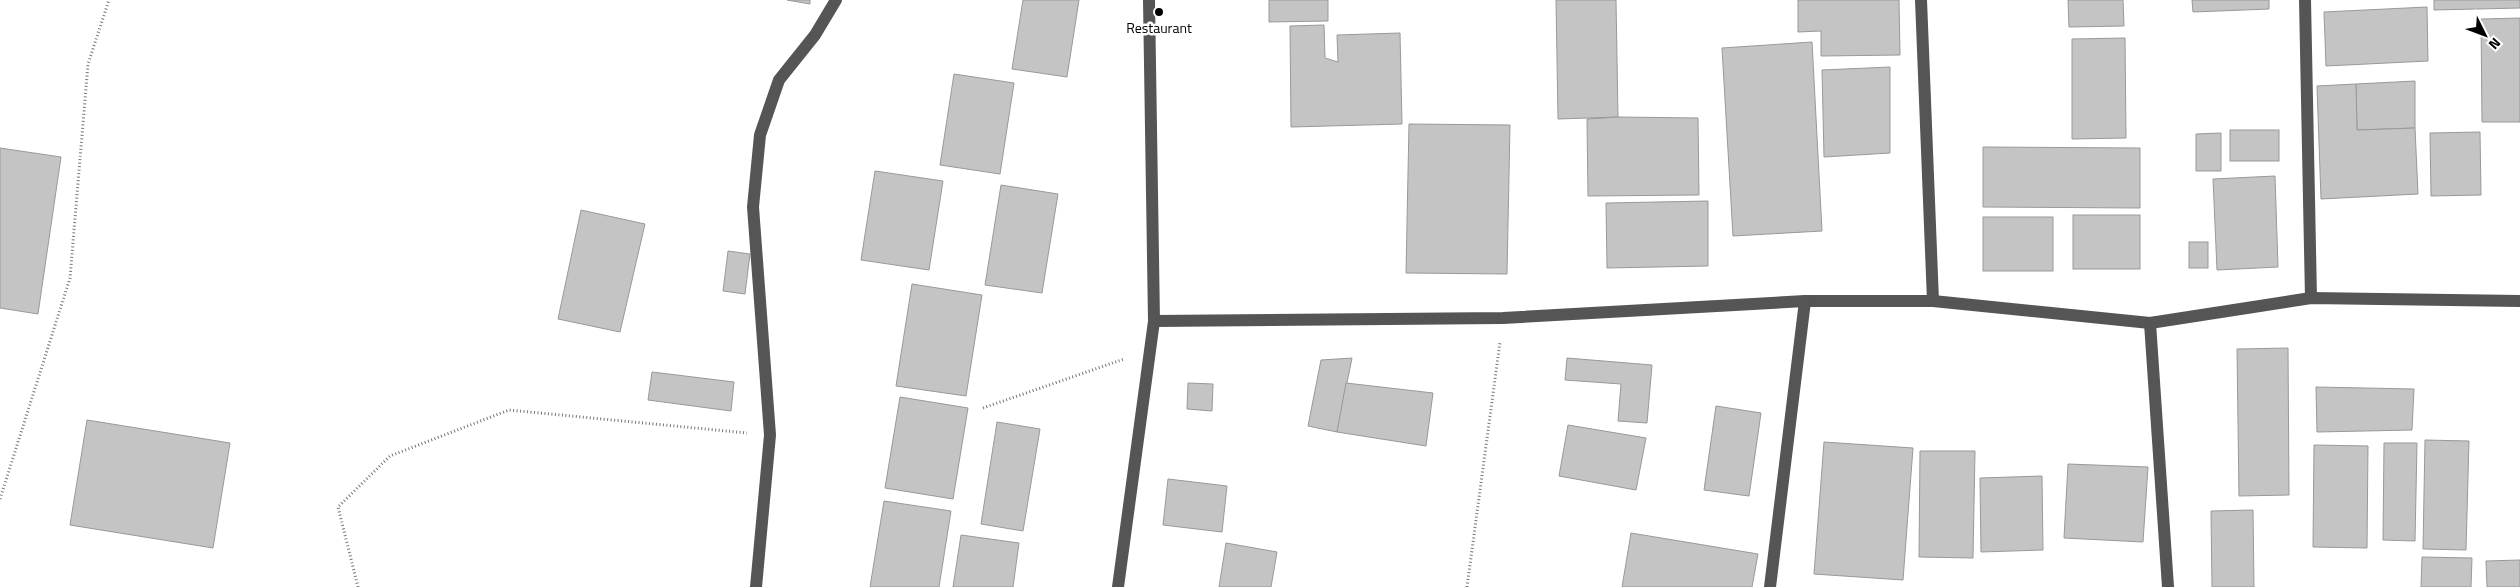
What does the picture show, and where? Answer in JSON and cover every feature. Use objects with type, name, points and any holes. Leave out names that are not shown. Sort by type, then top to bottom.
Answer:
[{"type":"street","points":[[756,587],[770,435],[753,207],[760,135],[779,80],[814,35],[836,0]]},
{"type":"street","points":[[1118,587],[1154,321],[1149,0]]},
{"type":"street","points":[[1921,0],[1933,301]]},
{"type":"street","points":[[2305,0],[2311,298]]},
{"type":"street","points":[[1154,321],[1503,318],[1805,301],[1933,301],[2150,323],[2311,298],[2520,301]]},
{"type":"street","points":[[1770,587],[1805,301]]},
{"type":"street","points":[[2150,323],[2168,587]]},
{"type":"path","points":[[0,499],[70,278],[88,64],[109,0]]},
{"type":"path","points":[[1467,587],[1503,318]]},
{"type":"path","points":[[983,408],[1150,350]]},
{"type":"path","points":[[358,587],[338,507],[390,456],[509,410],[770,435]]},
{"type":"building","points":[[787,0],[810,0],[810,4]]},
{"type":"building","points":[[1023,0],[1079,0],[1067,77],[1012,69]]},
{"type":"building","points":[[1269,0],[1328,0],[1328,21],[1269,22]]},
{"type":"building","points":[[1556,0],[1616,0],[1618,117],[1558,119]]},
{"type":"building","points":[[1798,0],[1899,0],[1900,55],[1821,56],[1821,31],[1798,32]]},
{"type":"building","points":[[2068,0],[2123,0],[2124,26],[2069,27]]},
{"type":"building","points":[[2192,0],[2269,0],[2269,9],[2193,12]]},
{"type":"building","points":[[2434,0],[2520,0],[2520,8],[2434,10]]},
{"type":"building","points":[[2427,7],[2428,61],[2326,66],[2324,12]]},
{"type":"building","points":[[2520,18],[2520,122],[2482,122],[2481,19]]},
{"type":"building","points":[[1324,25],[1325,58],[1338,62],[1337,35],[1400,33],[1402,124],[1291,127],[1290,26]]},
{"type":"building","points":[[2125,38],[2126,138],[2072,139],[2072,39]]},
{"type":"building","points":[[1812,42],[1822,231],[1733,236],[1722,48]]},
{"type":"building","points":[[1890,67],[1890,153],[1824,157],[1822,70]]},
{"type":"building","points":[[954,74],[1014,83],[1000,174],[940,165]]},
{"type":"building","points":[[2415,81],[2415,128],[2357,130],[2356,84]]},
{"type":"building","points":[[2356,84],[2357,130],[2415,128],[2418,194],[2321,199],[2317,86]]},
{"type":"building","points":[[1618,117],[1698,118],[1699,195],[1588,196],[1587,119]]},
{"type":"building","points":[[1409,124],[1510,125],[1507,274],[1406,273]]},
{"type":"building","points":[[2230,130],[2279,130],[2279,161],[2230,161]]},
{"type":"building","points":[[2480,132],[2481,195],[2431,196],[2430,133]]},
{"type":"building","points":[[2221,133],[2221,171],[2196,171],[2196,134]]},
{"type":"building","points":[[1983,147],[2140,148],[2140,208],[1983,207]]},
{"type":"building","points":[[0,148],[61,157],[38,314],[0,308]]},
{"type":"building","points":[[875,171],[943,181],[929,270],[861,260]]},
{"type":"building","points":[[2275,176],[2278,267],[2217,270],[2213,179]]},
{"type":"building","points":[[1001,185],[1058,194],[1042,293],[985,285]]},
{"type":"building","points":[[1708,201],[1708,266],[1607,268],[1606,203]]},
{"type":"building","points":[[581,210],[645,224],[620,332],[558,319]]},
{"type":"building","points":[[2073,215],[2140,215],[2140,269],[2073,269]]},
{"type":"building","points":[[1983,217],[2053,217],[2053,271],[1983,271]]},
{"type":"building","points":[[2189,242],[2208,242],[2208,268],[2189,268]]},
{"type":"building","points":[[728,251],[750,254],[745,294],[723,291]]},
{"type":"building","points":[[912,284],[982,295],[966,396],[896,386]]},
{"type":"building","points":[[2288,348],[2289,495],[2239,496],[2237,349]]},
{"type":"building","points":[[1352,358],[1337,432],[1308,426],[1321,360]]},
{"type":"building","points":[[1567,358],[1652,365],[1647,423],[1618,421],[1621,384],[1565,380]]},
{"type":"building","points":[[652,372],[734,382],[731,411],[648,400]]},
{"type":"building","points":[[1188,383],[1213,384],[1212,411],[1187,409]]},
{"type":"building","points":[[1346,383],[1433,393],[1426,446],[1337,432]]},
{"type":"building","points":[[2316,387],[2414,389],[2412,430],[2317,432]]},
{"type":"building","points":[[900,397],[968,408],[953,499],[885,488]]},
{"type":"building","points":[[1716,406],[1761,413],[1749,496],[1704,490]]},
{"type":"building","points":[[87,420],[230,443],[213,548],[70,525]]},
{"type":"building","points":[[997,422],[1040,429],[1023,531],[981,524]]},
{"type":"building","points":[[1568,425],[1646,438],[1636,490],[1559,476]]},
{"type":"building","points":[[2425,440],[2469,441],[2466,550],[2423,549]]},
{"type":"building","points":[[1824,442],[1913,448],[1903,580],[1814,574]]},
{"type":"building","points":[[2384,443],[2417,443],[2415,541],[2383,540]]},
{"type":"building","points":[[2314,445],[2368,446],[2367,548],[2313,547]]},
{"type":"building","points":[[1920,451],[1975,451],[1973,558],[1919,557]]},
{"type":"building","points":[[2068,464],[2148,467],[2143,542],[2064,538]]},
{"type":"building","points":[[2042,476],[2043,550],[1981,552],[1980,478]]},
{"type":"building","points":[[1168,479],[1227,486],[1222,532],[1163,525]]},
{"type":"building","points":[[884,501],[951,511],[939,587],[870,587]]},
{"type":"building","points":[[2253,510],[2254,587],[2212,587],[2211,511]]},
{"type":"building","points":[[1631,533],[1758,554],[1752,587],[1622,587]]},
{"type":"building","points":[[961,535],[1019,543],[1013,587],[953,587]]},
{"type":"building","points":[[1226,543],[1277,552],[1271,587],[1219,587]]},
{"type":"building","points":[[2422,557],[2472,558],[2471,587],[2421,587]]},
{"type":"building","points":[[2520,560],[2520,587],[2487,587],[2486,561]]},
{"type":"place","name":"Restaurant","points":[[1159,12]]}]
